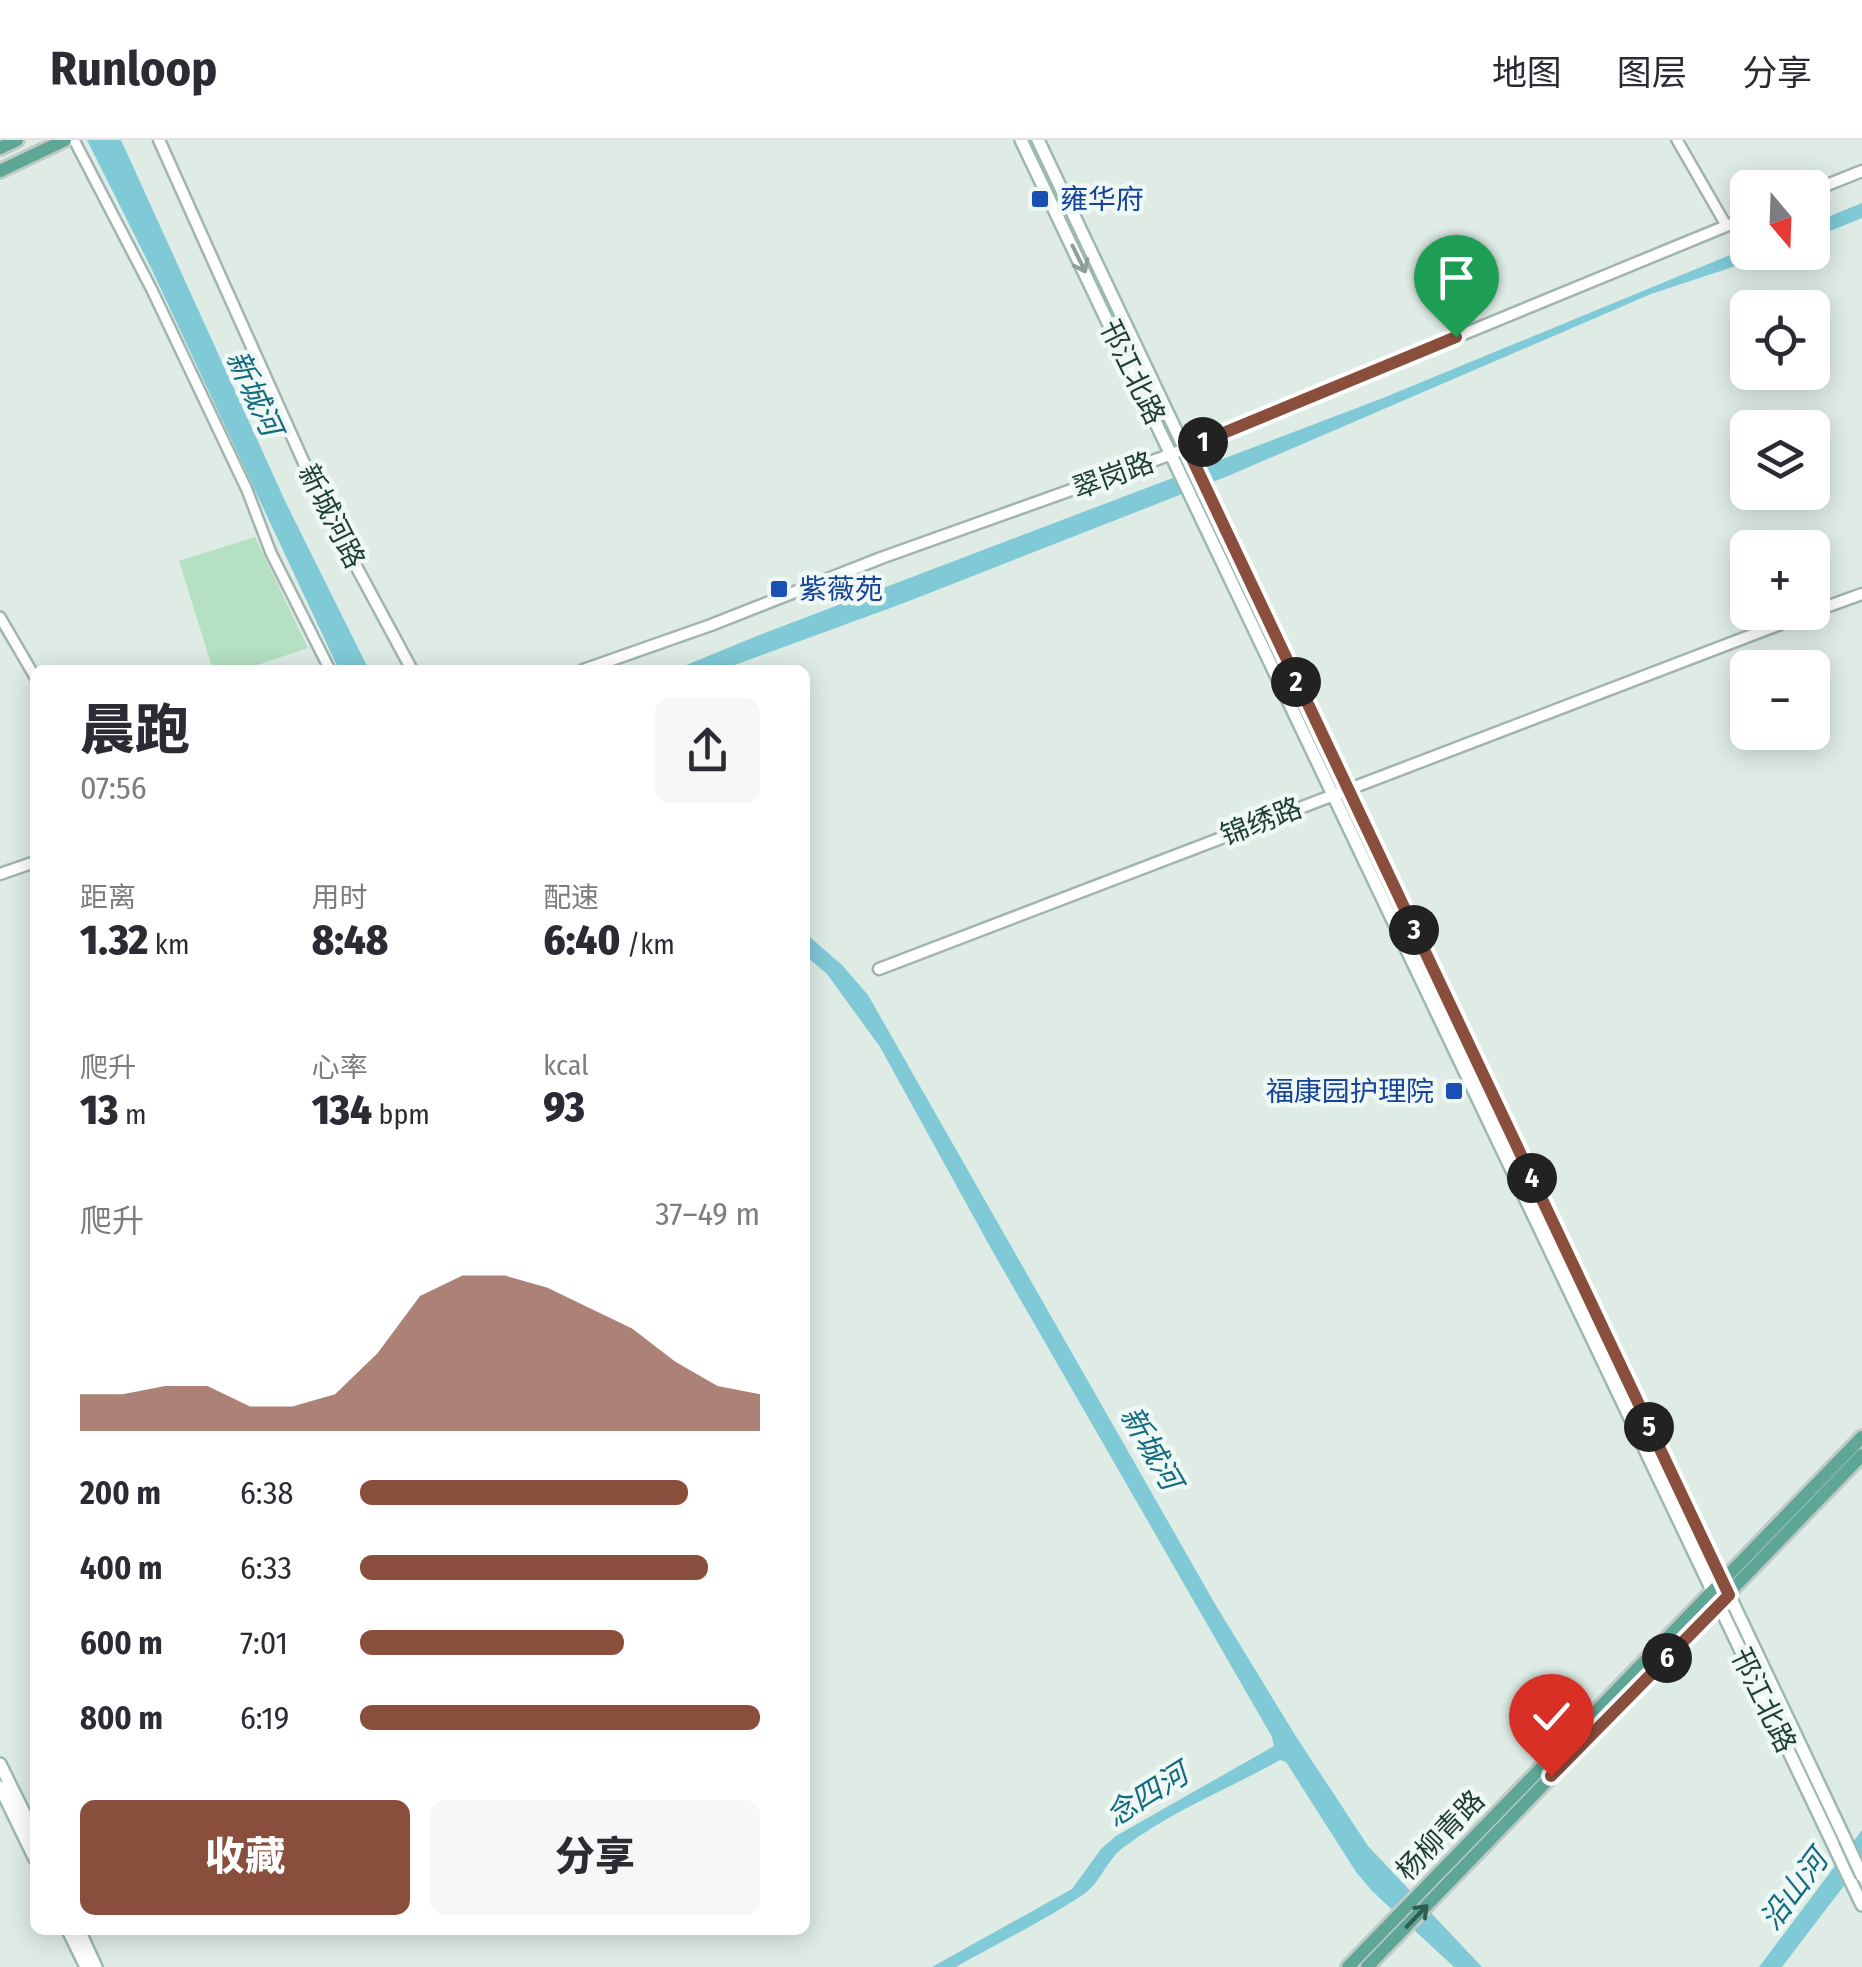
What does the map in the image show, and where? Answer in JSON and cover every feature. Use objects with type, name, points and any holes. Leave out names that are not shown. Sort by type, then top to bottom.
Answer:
[{"type":"main road","points":[[0,148],[18,140]]},
{"type":"main road","points":[[0,170],[65,140]]},
{"type":"main road","name":"邗江北路","points":[[1021,140],[1721,1594],[1846,1839],[1862,1905]]},
{"type":"main road","name":"邗江北路","points":[[1038,140],[1348,788],[1836,1850],[1858,1881]]},
{"type":"main road","name":"杨柳青路","points":[[1721,1594],[1862,1437]]},
{"type":"main road","name":"杨柳青路","points":[[1348,1967],[1388,1935],[1721,1594],[1862,1456]]},
{"type":"main road","points":[[0,1764],[30,1824]]},
{"type":"main road","points":[[0,1787],[30,1850]]},
{"type":"main road","points":[[70,1935],[86,1967]]},
{"type":"main road","points":[[81,1935],[96,1967]]},
{"type":"main road","name":"杨柳青路","points":[[1367,1967],[1388,1935]]},
{"type":"street","points":[[74,140],[152,290],[247,490],[271,553],[327,665]]},
{"type":"street","name":"新城河路","points":[[159,140],[322,502],[409,665]]},
{"type":"street","points":[[1677,140],[1726,226]]},
{"type":"street","points":[[1830,184],[1862,171]]},
{"type":"street","name":"翠岗路","points":[[597,665],[1172,454],[1730,224]]},
{"type":"street","name":"锦绣路","points":[[1830,606],[1862,594]]},
{"type":"street","points":[[0,617],[30,668]]},
{"type":"street","name":"锦绣路","points":[[878,968],[1765,630]]},
{"type":"street","points":[[0,874],[30,864]]},
{"type":"green space","points":[[255,537],[308,648],[257,665],[211,665],[179,561]]},
{"type":"water","points":[[87,140],[121,140],[286,503],[367,665],[337,665]]},
{"type":"water","points":[[1862,203],[1862,218],[1830,231],[1830,216]]},
{"type":"water","points":[[1730,255],[1730,268],[1651,294],[1228,476],[735,665],[686,665],[1383,398]]},
{"type":"water","points":[[810,937],[868,995],[1215,1604],[1295,1735],[1368,1846],[1482,1967],[1454,1967],[1372,1891],[1286,1762],[1280,1760],[1142,1834],[1118,1852],[1090,1889],[1053,1913],[956,1967],[932,1967],[1072,1889],[1101,1849],[1116,1836],[1274,1746],[880,1047],[827,974],[810,959]]},
{"type":"water","points":[[1862,1830],[1862,1862],[1782,1967],[1759,1967]]},
{"type":"place","name":"雍华府","points":[[1040,199]]},
{"type":"place","name":"紫薇苑","points":[[779,589]]},
{"type":"place","name":"福康园护理院","points":[[1454,1091]]},
{"type":"route","points":[[1456,337],[1187,448],[1729,1595],[1551,1776]]},
{"type":"water label","name":"新城河","points":[[254,393]]},
{"type":"water label","name":"新城河","points":[[1151,1448]]},
{"type":"water label","name":"念四河","points":[[1147,1795]]},
{"type":"water label","name":"沿山河","points":[[1794,1890]]}]
